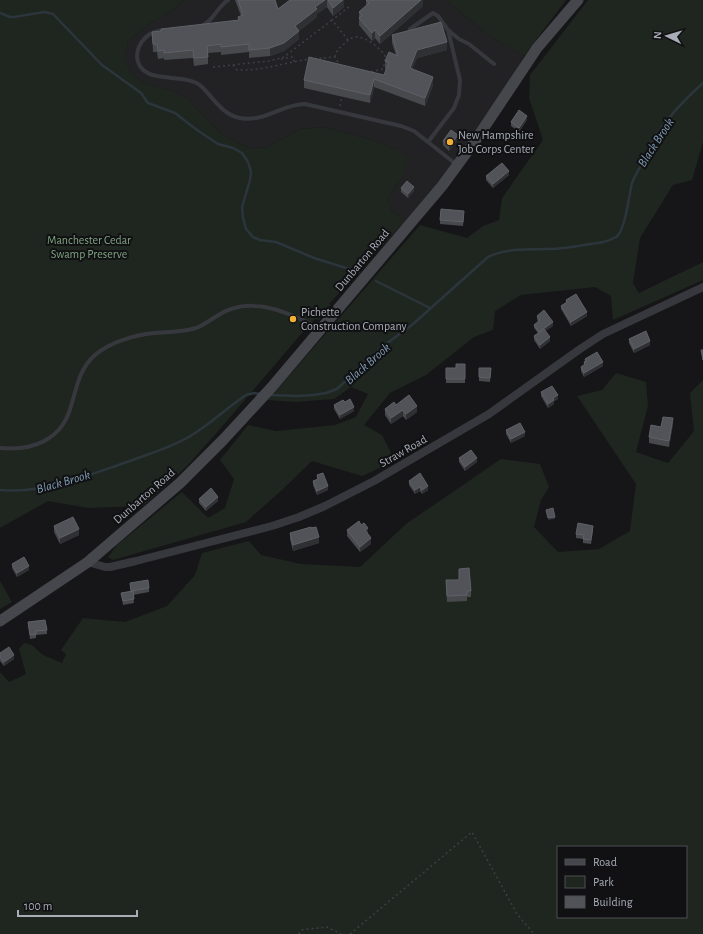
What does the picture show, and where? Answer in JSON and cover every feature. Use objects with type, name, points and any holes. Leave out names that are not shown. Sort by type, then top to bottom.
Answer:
[{"type":"street","name":"Dunbarton Road","points":[[0,621],[88,562],[180,483],[202,462],[259,401],[442,186],[458,165],[537,48],[578,0]]},
{"type":"street","name":"Straw Road","points":[[88,562],[110,567],[136,561],[272,526],[325,506],[374,481],[489,414],[603,334],[703,288]]},
{"type":"lane","points":[[196,27],[204,25],[210,20],[220,7],[228,0]]},
{"type":"lane","points":[[410,29],[433,13],[438,16],[448,30],[459,39],[469,44],[494,64]]},
{"type":"lane","points":[[173,30],[158,31],[150,34],[140,43],[137,58],[139,64],[148,74],[191,80],[198,84],[227,113],[241,118],[256,118],[297,104],[305,104],[401,126],[414,132],[458,165]]},
{"type":"lane","points":[[428,142],[454,108],[459,95],[460,80],[448,30]]},
{"type":"lane","points":[[0,448],[15,449],[30,447],[51,438],[67,419],[81,372],[96,354],[118,342],[143,335],[196,328],[224,311],[245,306],[256,306],[280,312],[302,319],[320,329]]},
{"type":"path","points":[[213,67],[268,62],[284,57],[349,7]]},
{"type":"path","points":[[332,20],[348,40]]},
{"type":"path","points":[[342,67],[335,58],[336,52],[348,40],[356,37],[373,44],[382,50],[386,58],[383,69],[364,73]]},
{"type":"path","points":[[277,59],[293,57],[294,62]]},
{"type":"path","points":[[233,65],[236,70],[270,68],[313,58],[335,58]]},
{"type":"path","points":[[322,63],[323,58]]},
{"type":"path","points":[[338,112],[342,97]]},
{"type":"path","points":[[350,934],[472,832],[516,914],[534,934]]},
{"type":"path","points":[[299,934],[301,930],[327,927],[341,934]]},
{"type":"shaded area","points":[[183,0],[446,0],[487,34],[524,56],[503,91],[463,148],[436,185],[405,221],[392,211],[388,198],[403,176],[398,150],[365,138],[324,127],[300,129],[267,147],[250,149],[220,133],[187,98],[173,91],[141,82],[129,70],[125,57],[128,41],[148,25],[175,9]]},
{"type":"green space","name":"Manchester Cedar Swamp Preserve","points":[[0,0],[183,0],[175,9],[148,25],[128,41],[125,57],[129,70],[141,82],[173,91],[187,98],[220,133],[250,149],[267,147],[300,129],[324,127],[365,138],[398,150],[407,159],[403,176],[388,198],[392,211],[405,221],[329,304],[331,305],[319,320],[315,319],[302,333],[187,466],[143,506],[88,508],[48,501],[0,528]]},
{"type":"green space","points":[[446,0],[566,0],[524,56],[487,34]]},
{"type":"green space","points":[[588,0],[703,0],[703,142],[692,180],[673,185],[640,238],[633,283],[639,293],[703,262],[703,280],[613,320],[611,296],[595,287],[521,295],[495,311],[493,330],[474,337],[426,375],[390,393],[364,425],[382,435],[395,461],[362,476],[312,461],[246,522],[113,560],[108,557],[117,545],[182,492],[208,518],[225,508],[234,479],[220,460],[248,425],[276,431],[335,425],[356,417],[368,394],[351,387],[334,399],[295,402],[268,400],[420,225],[467,238],[483,226],[499,220],[502,198],[543,140],[529,98],[530,75]]},
{"type":"green space","points":[[616,373],[646,382],[648,406],[636,452],[668,463],[694,431],[690,393],[703,380],[703,934],[0,934],[0,672],[9,682],[26,674],[19,649],[24,643],[32,645],[43,655],[62,663],[66,654],[61,650],[83,618],[125,622],[167,606],[195,575],[202,553],[249,541],[261,555],[301,564],[360,567],[406,524],[501,459],[540,464],[549,487],[541,500],[534,527],[558,552],[599,549],[630,531],[636,484],[577,396],[602,390]]},
{"type":"green space","points":[[0,581],[12,602],[0,609]]},
{"type":"building","points":[[238,0],[275,0],[278,9],[290,0],[325,0],[315,7],[317,9],[295,26],[299,31],[284,43],[270,48],[249,50],[249,44],[221,47],[221,44],[207,46],[208,57],[194,58],[193,50],[164,53],[164,50],[158,51],[157,44],[153,44],[152,32],[161,31],[161,29],[239,20],[238,17],[243,15]]},
{"type":"building","points":[[328,0],[343,0],[333,8]]},
{"type":"building","points":[[366,0],[421,0],[380,36],[375,30],[372,33],[359,18],[362,15],[359,12],[369,3]]},
{"type":"building","points":[[441,22],[447,42],[417,50],[410,68],[433,77],[425,98],[374,79],[370,95],[304,80],[309,57],[384,75],[389,62],[385,61],[389,52],[398,56],[392,35]]},
{"type":"building","points":[[519,110],[527,116],[519,128],[511,122]]},
{"type":"building","points":[[451,130],[458,135],[449,147],[443,141]]},
{"type":"building","points":[[502,163],[509,171],[493,184],[486,176]]},
{"type":"building","points":[[407,181],[414,187],[408,194],[401,188]]},
{"type":"building","points":[[441,209],[464,211],[463,222],[440,220]]},
{"type":"building","points":[[576,294],[587,312],[571,322],[561,306],[567,302],[566,300]]},
{"type":"building","points":[[544,310],[553,322],[539,332],[534,325],[540,320],[537,316]]},
{"type":"building","points":[[544,329],[550,337],[540,345],[534,336]]},
{"type":"building","points":[[646,331],[650,341],[634,349],[629,339]]},
{"type":"building","points":[[597,352],[603,362],[584,373],[581,367],[585,364],[585,359]]},
{"type":"building","points":[[456,364],[465,364],[465,379],[446,379],[446,368],[456,368]]},
{"type":"building","points":[[479,368],[491,368],[490,378],[479,377]]},
{"type":"building","points":[[552,386],[558,395],[548,404],[541,392]]},
{"type":"building","points":[[409,395],[417,406],[406,414],[403,410],[391,418],[385,409],[394,402],[396,405]]},
{"type":"building","points":[[350,399],[354,407],[340,415],[334,405],[343,400],[345,402]]},
{"type":"building","points":[[663,417],[673,418],[669,441],[649,437],[651,425],[661,427]]},
{"type":"building","points":[[520,423],[525,432],[511,439],[506,430]]},
{"type":"building","points":[[471,450],[477,458],[465,467],[459,458]]},
{"type":"building","points":[[323,473],[328,486],[317,491],[313,481],[318,479],[317,475]]},
{"type":"building","points":[[420,473],[428,486],[422,490],[420,487],[415,490],[409,481]]},
{"type":"building","points":[[211,488],[218,497],[206,507],[199,499]]},
{"type":"building","points":[[553,508],[555,517],[548,518],[546,510]]},
{"type":"building","points":[[73,517],[79,529],[60,538],[54,526]]},
{"type":"building","points":[[359,521],[361,525],[364,523],[368,528],[365,530],[371,538],[360,547],[347,530]]},
{"type":"building","points":[[578,523],[593,526],[591,540],[583,539],[584,535],[576,534]]},
{"type":"building","points":[[316,527],[319,537],[293,545],[290,533]]},
{"type":"building","points":[[24,557],[29,566],[17,573],[12,564]]},
{"type":"building","points":[[469,568],[471,591],[467,591],[467,595],[447,596],[446,580],[459,580],[459,569]]},
{"type":"building","points":[[148,580],[149,588],[131,591],[130,583]]},
{"type":"building","points":[[133,591],[134,599],[123,601],[121,593]]},
{"type":"building","points":[[45,620],[47,630],[36,631],[36,634],[30,635],[28,622]]},
{"type":"building","points":[[9,647],[14,655],[4,662],[0,657],[0,653]]},
{"type":"waterway","points":[[0,13],[10,17],[44,12],[53,14],[102,65],[141,93],[148,103],[175,113],[218,144],[233,148],[242,153],[248,162],[251,172],[242,207],[243,218],[246,229],[253,237],[260,240],[276,242],[314,258],[359,272]]},
{"type":"waterway","name":"Black Brook","points":[[269,395],[313,395],[326,393],[337,389],[382,347],[413,324],[488,257],[509,251],[556,249],[579,246],[603,242],[616,237],[622,228],[632,183],[653,140],[671,115],[703,83]]},
{"type":"waterway","points":[[376,281],[430,308]]},
{"type":"waterway","name":"Black Brook","points":[[0,490],[33,489],[50,486],[98,472],[162,450],[192,435],[246,395],[254,393],[260,394]]},
{"type":"place","name":"New Hampshire Job Corps Center","points":[[450,142]]},
{"type":"place","name":"Pichette Construction Company","points":[[293,319]]}]
